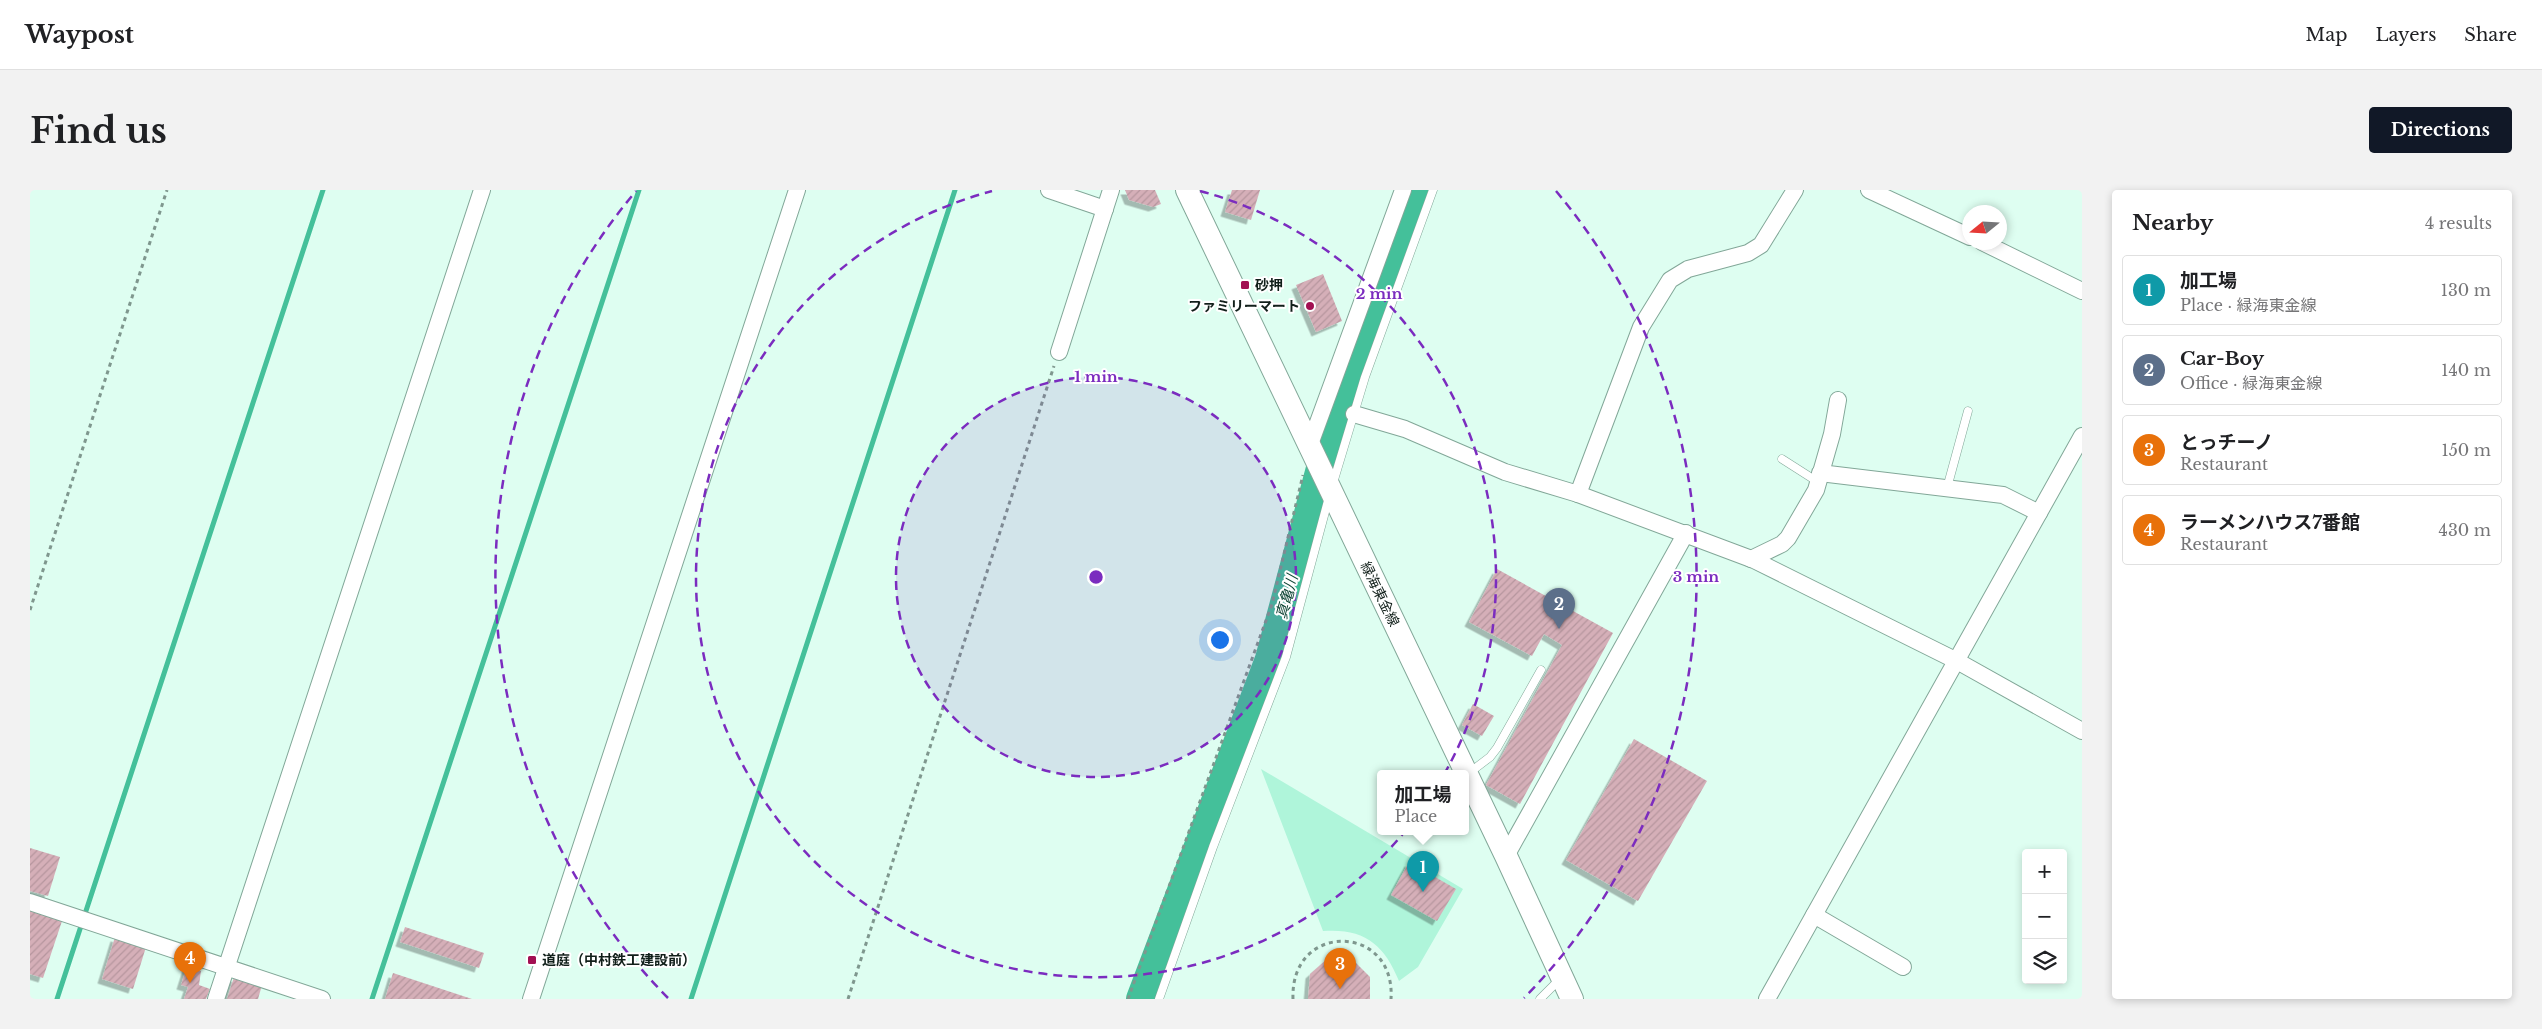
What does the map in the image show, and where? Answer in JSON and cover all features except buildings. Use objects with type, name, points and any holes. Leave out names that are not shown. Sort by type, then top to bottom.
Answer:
[{"type":"main road","name":"緑海東金線","points":[[1187,190],[1309,448],[1465,770]]},
{"type":"main road","name":"緑海東金線","points":[[1469,778],[1572,999]]},
{"type":"street","points":[[216,999],[482,190]]},
{"type":"street","points":[[532,999],[797,190]]},
{"type":"street","points":[[1049,190],[1105,209]]},
{"type":"street","points":[[1059,352],[1111,190]]},
{"type":"street","points":[[1309,448],[1403,190]]},
{"type":"street","points":[[1578,494],[1642,327],[1670,280],[1688,269],[1748,254],[1761,245],[1796,190]]},
{"type":"street","points":[[1874,191],[1962,233]]},
{"type":"street","points":[[1998,250],[2082,291]]},
{"type":"street","points":[[1750,559],[1782,544],[1788,538],[1819,478],[1832,434],[1838,400]]},
{"type":"street","points":[[1354,414],[1405,430],[1505,472],[1578,494],[1686,533],[1750,559],[1957,661],[2082,731]]},
{"type":"street","points":[[1768,999],[2039,513],[2076,459],[2082,436]]},
{"type":"street","points":[[1819,478],[1947,488],[2003,495],[2039,513]]},
{"type":"street","points":[[1506,856],[1686,533]]},
{"type":"street","points":[[30,902],[322,999]]},
{"type":"street","points":[[1814,915],[1903,967]]},
{"type":"lane","points":[[1160,999],[1213,847],[1286,657],[1330,491],[1354,414],[1433,190]]},
{"type":"lane","points":[[1947,488],[1968,412]]},
{"type":"lane","points":[[1782,459],[1819,478]]},
{"type":"lane","points":[[1469,773],[1490,757],[1497,748],[1541,670]]},
{"type":"lane","points":[[1540,999],[1552,984],[1562,977]]},
{"type":"path","points":[[30,610],[167,190]]},
{"type":"path","points":[[848,999],[1059,352]]},
{"type":"path","points":[[1128,999],[1272,604],[1309,448]]},
{"type":"path","points":[[1294,999],[1293,985],[1297,970],[1305,957],[1317,947],[1332,941],[1347,941],[1363,945],[1377,954],[1387,969],[1392,985],[1391,999]]},
{"type":"green space","points":[[1261,769],[1463,889],[1418,967],[1399,981],[1387,957],[1371,941],[1350,932],[1323,931]]},
{"type":"waterway","points":[[57,999],[323,190]]},
{"type":"waterway","points":[[372,999],[639,190]]},
{"type":"waterway","points":[[691,999],[955,190]]},
{"type":"waterway","name":"真亀川","points":[[1141,999],[1270,659],[1335,416],[1419,190]]},
{"type":"place","name":"砂押","points":[[1245,285]]},
{"type":"place","name":"ファミリーマート","points":[[1310,306]]},
{"type":"place","name":"Car-Boy","points":[[1559,629]]},
{"type":"place","name":"加工場","points":[[1423,892]]},
{"type":"place","name":"道庭（中村鉄工建設前）","points":[[532,960]]},
{"type":"place","name":"ラーメンハウス7番館","points":[[190,983]]},
{"type":"place","name":"とっチーノ","points":[[1340,989]]}]
